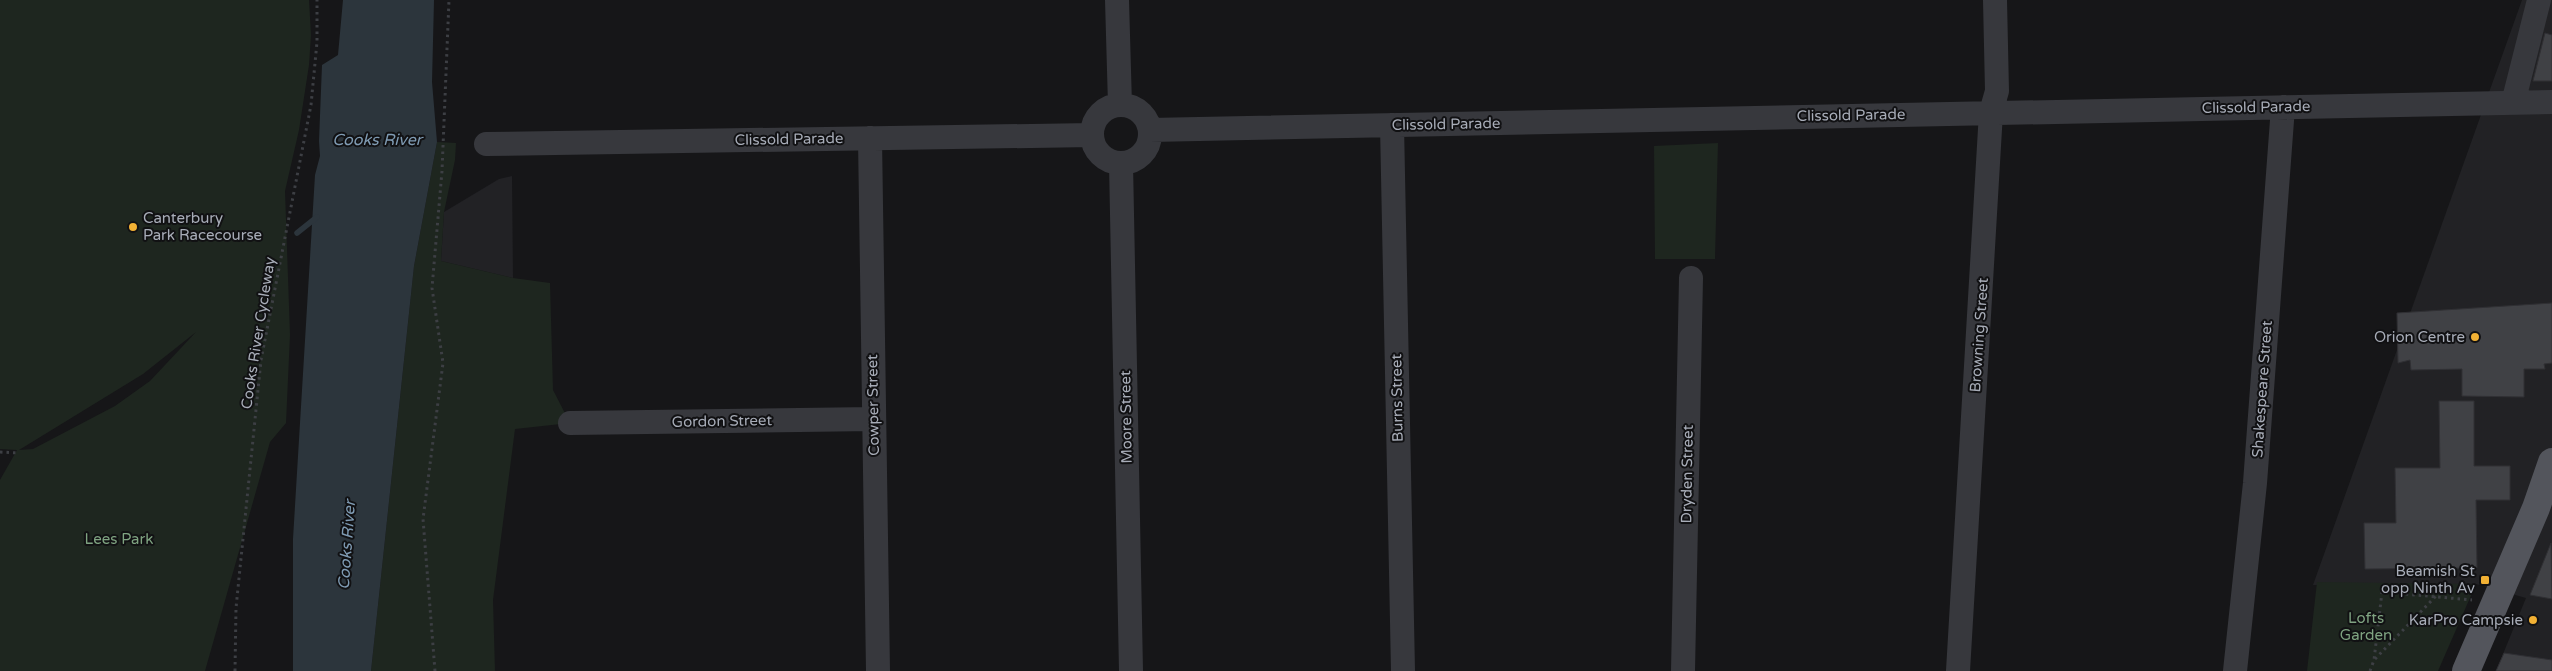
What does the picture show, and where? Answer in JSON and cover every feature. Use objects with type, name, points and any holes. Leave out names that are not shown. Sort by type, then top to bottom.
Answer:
[{"type":"main road","points":[[2466,671],[2536,508],[2552,462]]},
{"type":"street","points":[[1117,0],[1120,105]]},
{"type":"street","name":"Browning Street","points":[[1958,671],[1991,112],[1997,91],[1995,0]]},
{"type":"street","points":[[2513,103],[2539,0]]},
{"type":"street","name":"Clissold Parade","points":[[1150,130],[2552,102]]},
{"type":"street","points":[[1120,105],[1130,107],[1141,113],[1150,130],[1148,146],[1139,156],[1121,163],[1111,161],[1098,152],[1092,135],[1094,124],[1099,116],[1112,107],[1120,105]]},
{"type":"street","name":"Shakespeare Street","points":[[2235,671],[2255,483],[2283,107]]},
{"type":"street","name":"Burns Street","points":[[1392,125],[1402,671]]},
{"type":"street","name":"Clissold Parade","points":[[486,144],[1092,135]]},
{"type":"street","name":"Cowper Street","points":[[870,138],[878,671]]},
{"type":"street","name":"Moore Street","points":[[1121,163],[1131,671]]},
{"type":"street","name":"Dryden Street","points":[[1683,671],[1691,278]]},
{"type":"street","name":"Gordon Street","points":[[570,423],[874,419]]},
{"type":"path","name":"Cooks River Cycleway","points":[[235,671],[236,608],[261,360],[311,105],[317,42],[317,0]]},
{"type":"path","points":[[435,671],[423,519],[443,363],[432,288],[442,171],[449,0]]},
{"type":"path","points":[[0,452],[19,453]]},
{"type":"path","points":[[2370,671],[2374,660],[2382,592],[2472,600]]},
{"type":"path","points":[[2374,660],[2436,596]]},
{"type":"shaded area","points":[[2522,0],[2552,0],[2552,671],[2496,671],[2526,598],[2476,584],[2313,585]]},
{"type":"shaded area","points":[[512,176],[513,278],[441,261],[444,212],[499,179]]},
{"type":"green space","name":"Lees Park","points":[[0,0],[309,0],[311,35],[309,65],[299,130],[285,191],[290,335],[286,423],[270,442],[205,671],[0,671],[0,480],[17,450],[0,449]],"holes":[[[196,332],[150,381],[115,406],[33,449],[19,450],[143,374]]]},
{"type":"green space","points":[[437,142],[456,143],[455,160],[444,212],[441,261],[513,278],[550,283],[553,390],[570,423],[515,429],[493,600],[495,671],[371,671],[414,266]]},
{"type":"green space","points":[[1718,143],[1715,259],[1655,259],[1654,146]]},
{"type":"green space","name":"Lofts Garden","points":[[2317,582],[2476,584],[2438,671],[2307,671]]},
{"type":"water","name":"Cooks River","points":[[343,0],[434,0],[432,82],[437,142],[414,266],[371,671],[293,671],[293,539],[315,175],[320,156],[322,65],[338,55]]},
{"type":"building","points":[[2545,33],[2552,35],[2552,81],[2533,81]]},
{"type":"building","name":"Orion Centre","points":[[2552,303],[2552,363],[2544,364],[2545,369],[2524,369],[2524,397],[2462,396],[2462,369],[2411,370],[2410,360],[2398,363],[2397,313]]},
{"type":"building","points":[[2439,401],[2474,401],[2474,466],[2510,466],[2510,500],[2476,500],[2477,568],[2365,569],[2364,523],[2396,523],[2395,468],[2440,468]]},
{"type":"building","points":[[2551,543],[2552,599],[2530,595]]},
{"type":"building","points":[[2504,653],[2552,660],[2552,671],[2496,671]]},
{"type":"waterway","points":[[297,233],[317,217]]},
{"type":"place","name":"Canterbury Park Racecourse","points":[[133,227]]},
{"type":"place","name":"Orion Centre","points":[[2475,337]]},
{"type":"place","name":"Beamish St opp Ninth Av","points":[[2485,580]]},
{"type":"place","name":"KarPro Campsie","points":[[2533,620]]}]
